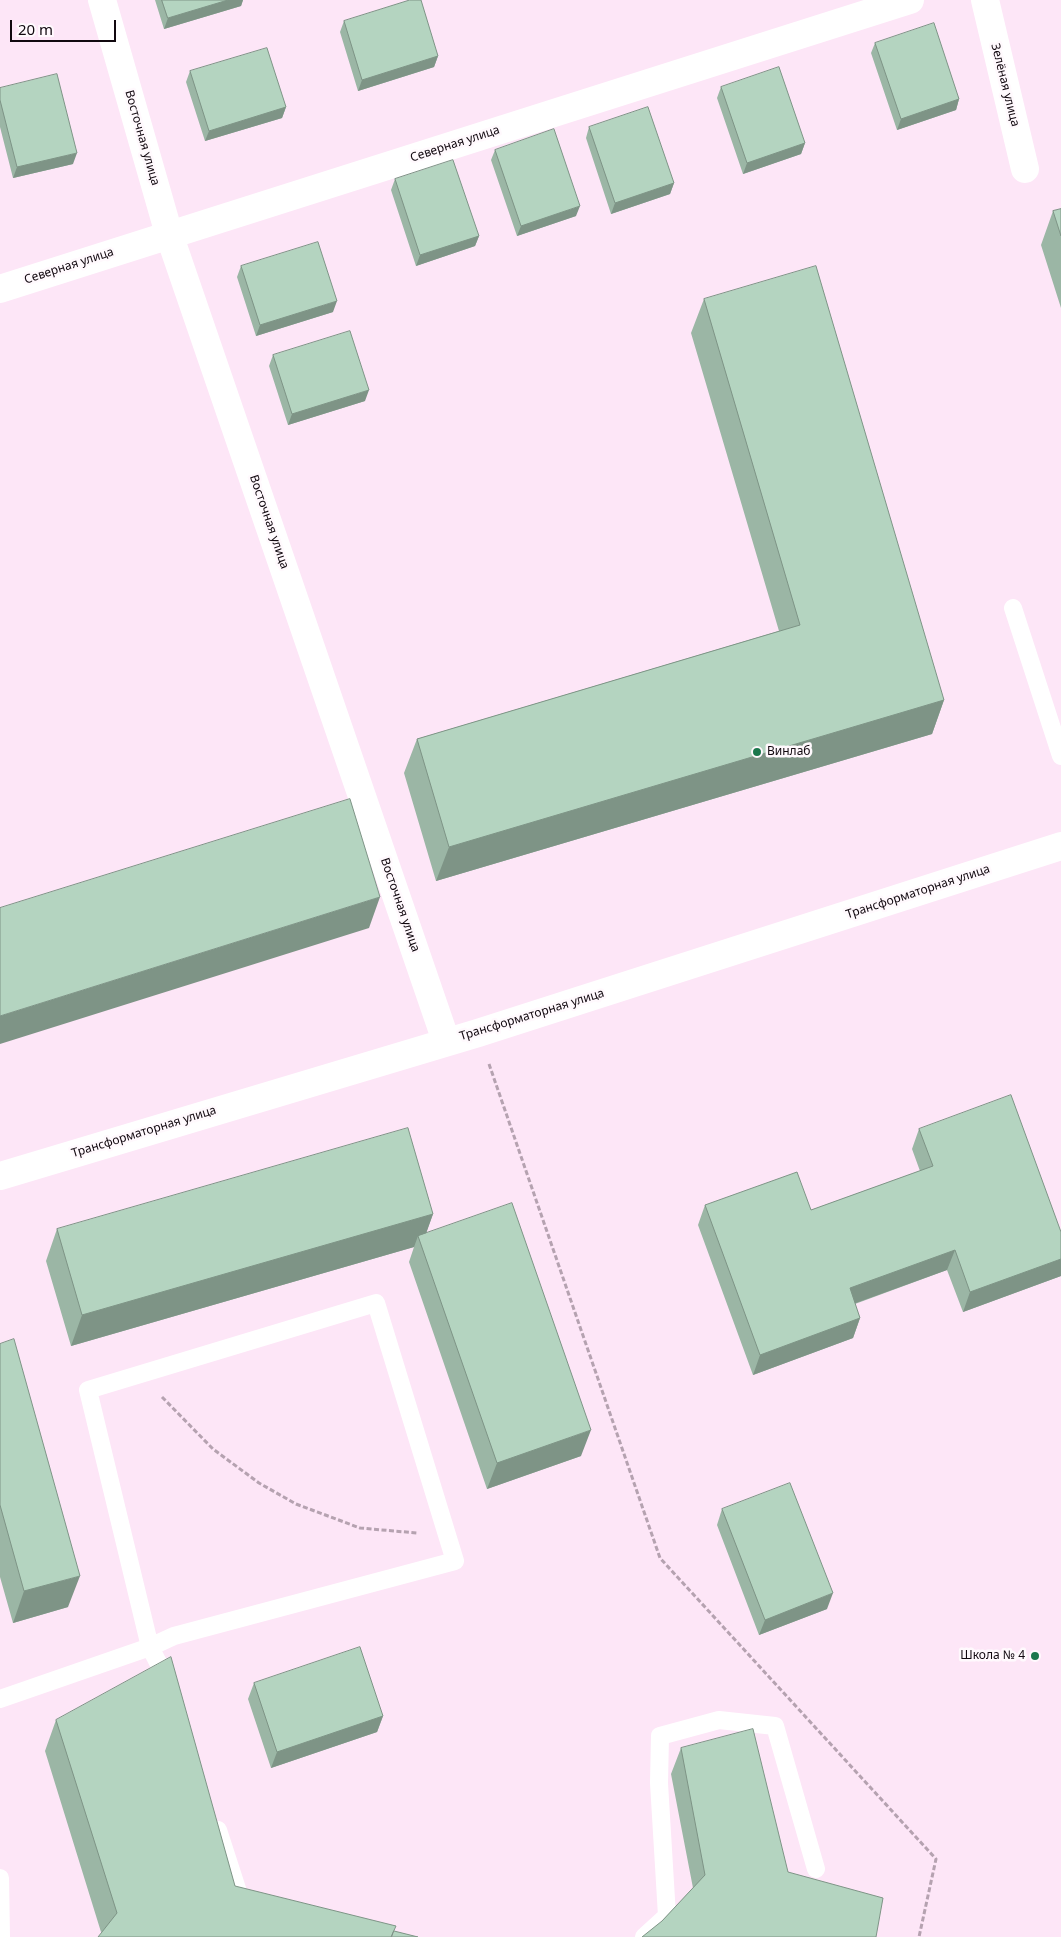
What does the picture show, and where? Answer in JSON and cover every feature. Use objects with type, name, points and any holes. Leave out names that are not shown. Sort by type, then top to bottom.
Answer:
[{"type":"street","name":"Восточная улица","points":[[102,0],[169,234],[446,1041]]},
{"type":"street","name":"Северная улица","points":[[0,289],[910,0]]},
{"type":"street","name":"Зелёная улица","points":[[985,0],[1026,170]]},
{"type":"street","name":"Трансформаторная улица","points":[[0,1176],[446,1041],[478,1033],[1061,846]]},
{"type":"lane","points":[[1013,608],[1061,756]]},
{"type":"lane","points":[[0,1699],[150,1647],[174,1636],[456,1562],[376,1303],[88,1390],[150,1647],[175,1697]]},
{"type":"lane","points":[[644,1937],[667,1916],[659,1783],[660,1736],[718,1720],[775,1726],[816,1869]]},
{"type":"lane","points":[[214,1816],[240,1898],[268,1906]]},
{"type":"lane","points":[[0,1878],[1,1937]]},
{"type":"path","points":[[478,1033],[660,1558],[936,1859],[919,1937]]},
{"type":"path","points":[[142,1374],[174,1411],[213,1448],[259,1483],[296,1504],[360,1528],[423,1534],[449,1541]]},
{"type":"building","points":[[162,0],[228,0],[168,18]]},
{"type":"building","points":[[410,0],[421,0],[438,56],[362,80],[344,21]]},
{"type":"building","points":[[934,23],[959,99],[901,119],[875,43]]},
{"type":"building","points":[[267,48],[286,107],[209,131],[190,71]]},
{"type":"building","points":[[779,67],[805,143],[747,163],[721,87]]},
{"type":"building","points":[[57,74],[77,153],[17,167],[0,100],[0,88]]},
{"type":"building","points":[[648,107],[674,183],[615,203],[589,127]]},
{"type":"building","points":[[554,129],[580,206],[521,226],[495,150]]},
{"type":"building","points":[[453,160],[479,236],[420,255],[395,179]]},
{"type":"building","points":[[1061,209],[1061,236],[1053,211]]},
{"type":"building","points":[[318,242],[337,301],[260,325],[241,266]]},
{"type":"building","points":[[816,266],[944,700],[449,847],[417,739],[800,625],[704,299]]},
{"type":"building","points":[[350,331],[369,390],[292,414],[273,355]]},
{"type":"building","points":[[350,799],[380,897],[0,1016],[0,908]]},
{"type":"building","points":[[1011,1095],[1061,1232],[1061,1259],[970,1292],[955,1250],[850,1288],[860,1318],[760,1355],[705,1205],[797,1172],[811,1210],[933,1166],[919,1129]]},
{"type":"building","points":[[408,1128],[433,1214],[82,1315],[57,1229]]},
{"type":"building","points":[[512,1203],[591,1430],[497,1463],[418,1236]]},
{"type":"building","points":[[14,1339],[80,1576],[24,1591],[0,1505],[0,1344]]},
{"type":"building","points":[[790,1483],[833,1593],[765,1620],[722,1509]]},
{"type":"building","points":[[360,1647],[383,1716],[277,1752],[254,1683]]},
{"type":"building","points":[[171,1657],[235,1886],[396,1926],[391,1937],[98,1937],[117,1913],[56,1720]]},
{"type":"building","points":[[753,1729],[788,1872],[883,1898],[876,1937],[642,1937],[662,1921],[705,1875],[681,1748]]},
{"type":"building","points":[[394,1931],[418,1937],[392,1937]]},
{"type":"place","name":"Винлаб","points":[[757,752]]},
{"type":"place","name":"Школа № 4","points":[[1035,1656]]}]
